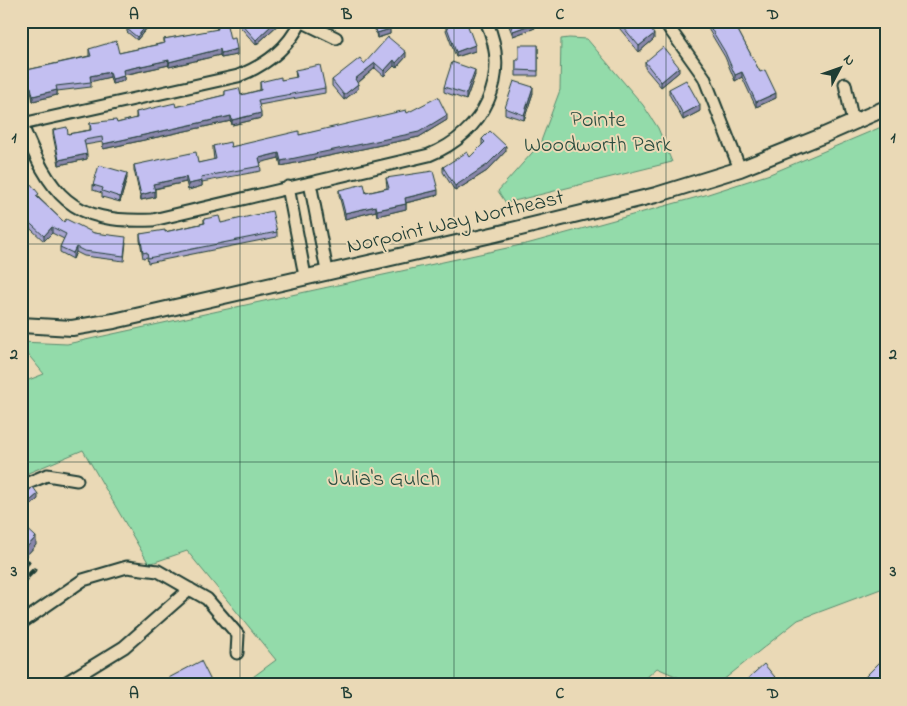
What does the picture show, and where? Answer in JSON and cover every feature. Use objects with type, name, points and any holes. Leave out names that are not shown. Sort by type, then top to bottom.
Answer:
[{"type":"main road","name":"Norpoint Way Northeast","points":[[21,325],[72,328],[114,321],[566,218],[656,195],[740,169],[886,108]]},
{"type":"street","points":[[336,38],[302,21],[290,40],[271,59],[258,68],[238,76],[21,123],[37,161],[54,188],[68,201],[104,219],[124,221],[153,220],[429,155],[450,146],[479,117],[492,93],[497,66],[494,42],[486,21]]},
{"type":"street","points":[[664,21],[704,76],[740,169]]},
{"type":"street","points":[[845,84],[853,123]]},
{"type":"street","points":[[310,183],[327,271]]},
{"type":"street","points":[[288,187],[305,276]]},
{"type":"street","points":[[296,224],[317,220]]},
{"type":"street","points":[[21,486],[47,475],[78,480]]},
{"type":"street","points":[[21,623],[83,580],[128,567],[158,571],[207,599],[238,635],[237,654]]},
{"type":"street","points":[[67,682],[124,647],[190,589]]},
{"type":"green space","name":"Pointe Woodworth Park","points":[[561,39],[587,39],[643,105],[658,128],[672,162],[506,203],[498,191],[540,144],[560,90]]},
{"type":"green space","name":"Julia's Gulch","points":[[886,125],[886,587],[798,620],[717,685],[696,685],[657,668],[638,685],[242,685],[276,660],[187,551],[149,564],[83,450],[21,476],[21,383],[44,374],[21,346],[21,342],[67,344],[530,243],[705,195],[770,174]]},
{"type":"building","points":[[134,21],[142,21],[147,25],[137,37],[127,29]]},
{"type":"building","points":[[217,21],[226,21],[230,39],[235,38],[237,49],[221,53],[220,49],[169,62],[169,60],[123,70],[124,76],[112,79],[110,72],[90,76],[91,82],[56,86],[57,90],[33,96],[31,87],[23,89],[21,80],[29,78],[27,70],[91,56],[89,49],[116,41],[119,53],[165,43],[164,39],[218,29]]},
{"type":"building","points":[[239,21],[276,21],[256,40]]},
{"type":"building","points":[[374,21],[388,21],[390,29],[377,33]]},
{"type":"building","points":[[456,21],[466,21],[475,45],[456,52],[446,25]]},
{"type":"building","points":[[509,21],[534,21],[535,23],[513,31]]},
{"type":"building","points":[[618,21],[644,21],[654,34],[639,46]]},
{"type":"building","points":[[708,21],[733,21],[760,72],[765,70],[776,93],[756,102],[742,72],[735,75]]},
{"type":"building","points":[[388,37],[406,52],[396,63],[394,60],[384,71],[375,63],[355,79],[358,84],[344,95],[332,80],[360,58],[364,64]]},
{"type":"building","points":[[519,45],[538,45],[538,71],[516,70],[516,60],[519,60]]},
{"type":"building","points":[[663,47],[679,67],[661,82],[645,62]]},
{"type":"building","points":[[452,62],[475,70],[466,94],[444,87]]},
{"type":"building","points":[[320,65],[325,88],[258,100],[261,113],[232,120],[231,116],[103,144],[102,137],[84,140],[87,154],[59,160],[53,130],[67,127],[68,134],[91,130],[90,123],[116,120],[117,123],[137,118],[136,112],[175,103],[176,107],[225,95],[225,91],[239,88],[241,95],[261,90],[260,82],[281,77],[281,80],[297,77],[295,70]]},
{"type":"building","points":[[686,80],[700,105],[683,114],[669,89]]},
{"type":"building","points":[[514,81],[533,87],[524,115],[505,108]]},
{"type":"building","points":[[438,97],[447,115],[419,132],[281,161],[279,153],[259,158],[261,166],[201,177],[202,181],[188,184],[186,177],[153,184],[155,191],[141,195],[134,165],[196,152],[198,163],[216,159],[213,146],[230,142],[231,147],[299,131],[299,135],[406,110],[407,113]]},
{"type":"building","points":[[490,131],[506,146],[487,165],[455,186],[443,167],[467,152],[470,157],[485,142],[482,139]]},
{"type":"building","points":[[99,165],[127,173],[120,197],[102,191],[103,188],[93,185]]},
{"type":"building","points":[[433,171],[438,190],[405,198],[406,204],[377,210],[376,206],[345,213],[339,190],[364,184],[366,193],[389,188],[386,178]]},
{"type":"building","points":[[22,173],[39,194],[36,196],[64,222],[66,219],[94,233],[126,237],[124,256],[84,251],[76,247],[73,253],[60,247],[66,234],[52,227],[44,236],[21,215]]},
{"type":"building","points":[[272,211],[277,232],[148,258],[147,252],[143,253],[140,234],[165,230],[165,232],[205,223],[204,219],[219,216],[221,223]]},
{"type":"building","points":[[33,487],[38,494],[24,506],[21,498]]},
{"type":"building","points":[[21,523],[36,537],[25,549],[21,546]]},
{"type":"building","points":[[886,656],[886,685],[857,685]]},
{"type":"building","points":[[201,661],[213,685],[160,685],[159,683]]},
{"type":"building","points":[[764,664],[780,683],[787,677],[793,685],[749,685],[745,681]]},
{"type":"railway","points":[[21,570],[28,562]]},
{"type":"railway","points":[[21,583],[34,570]]}]
